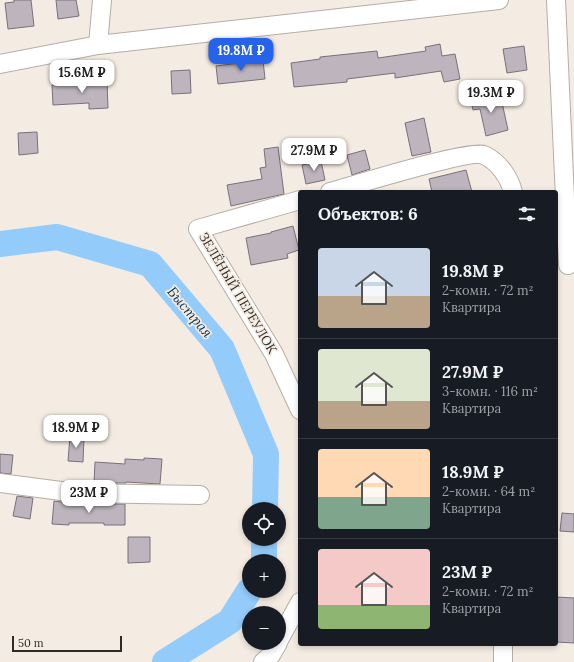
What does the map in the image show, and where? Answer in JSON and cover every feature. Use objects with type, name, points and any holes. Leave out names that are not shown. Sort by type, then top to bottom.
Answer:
[{"type":"street","points":[[98,45],[102,0]]},
{"type":"street","points":[[0,64],[98,45],[499,0]]},
{"type":"street","points":[[556,0],[566,265]]},
{"type":"street","points":[[337,190],[459,156],[482,154],[499,165],[510,183],[512,190]]},
{"type":"street","name":"ЗЕЛЁНЫЙ ПЕРЕУЛОК","points":[[298,201],[198,229],[274,354],[298,406]]},
{"type":"street","points":[[0,483],[76,494],[200,495]]},
{"type":"street","points":[[286,627],[298,606]]},
{"type":"street","points":[[503,646],[503,662]]},
{"type":"street","points":[[263,662],[271,655],[274,650]]},
{"type":"building","points":[[14,0],[31,0],[34,26],[8,29],[5,3],[14,2]]},
{"type":"building","points":[[56,0],[76,0],[79,16],[58,19]]},
{"type":"building","points":[[440,44],[442,56],[455,54],[460,79],[444,82],[441,71],[395,78],[395,73],[347,79],[347,82],[294,87],[291,63],[320,59],[320,57],[377,51],[378,58],[426,51],[425,47]]},
{"type":"building","points":[[524,46],[527,70],[507,73],[503,49]]},
{"type":"building","points":[[263,60],[265,79],[218,84],[216,66]]},
{"type":"building","points":[[190,70],[191,93],[172,94],[171,71]]},
{"type":"building","points":[[107,81],[108,108],[89,109],[89,103],[53,105],[52,85]]},
{"type":"building","points":[[484,94],[486,102],[501,98],[508,130],[486,136],[480,109],[473,110],[470,97]]},
{"type":"building","points":[[424,118],[431,152],[412,156],[405,123]]},
{"type":"building","points":[[37,132],[38,153],[19,155],[18,133]]},
{"type":"building","points":[[278,147],[284,194],[231,206],[227,185],[262,179],[260,168],[266,167],[264,149]]},
{"type":"building","points":[[365,150],[370,169],[352,175],[347,155]]},
{"type":"building","points":[[321,161],[325,180],[306,184],[302,165]]},
{"type":"building","points":[[466,170],[471,190],[432,190],[429,179]]},
{"type":"building","points":[[293,226],[298,250],[287,254],[288,258],[251,265],[246,238]]},
{"type":"building","points":[[70,436],[84,437],[83,462],[68,461]]},
{"type":"building","points":[[0,454],[13,455],[11,474],[0,473]]},
{"type":"building","points":[[144,458],[162,459],[160,484],[126,482],[94,483],[95,462],[125,464],[125,459],[144,460]]},
{"type":"building","points":[[17,496],[33,498],[30,519],[13,516]]},
{"type":"building","points":[[54,501],[76,504],[125,504],[125,525],[104,525],[104,523],[69,523],[69,525],[52,524]]},
{"type":"building","points":[[562,513],[574,514],[574,532],[560,531]]},
{"type":"building","points":[[128,537],[150,537],[150,562],[128,563]]},
{"type":"building","points":[[558,597],[574,598],[574,643],[558,642]]},
{"type":"waterway","name":"Быстрая","points":[[0,244],[57,237],[150,264],[222,349],[266,454],[265,502]]},
{"type":"waterway","name":"Быстрая","points":[[264,546],[264,554]]},
{"type":"waterway","name":"Быстрая","points":[[165,662],[230,621],[245,598]]}]
